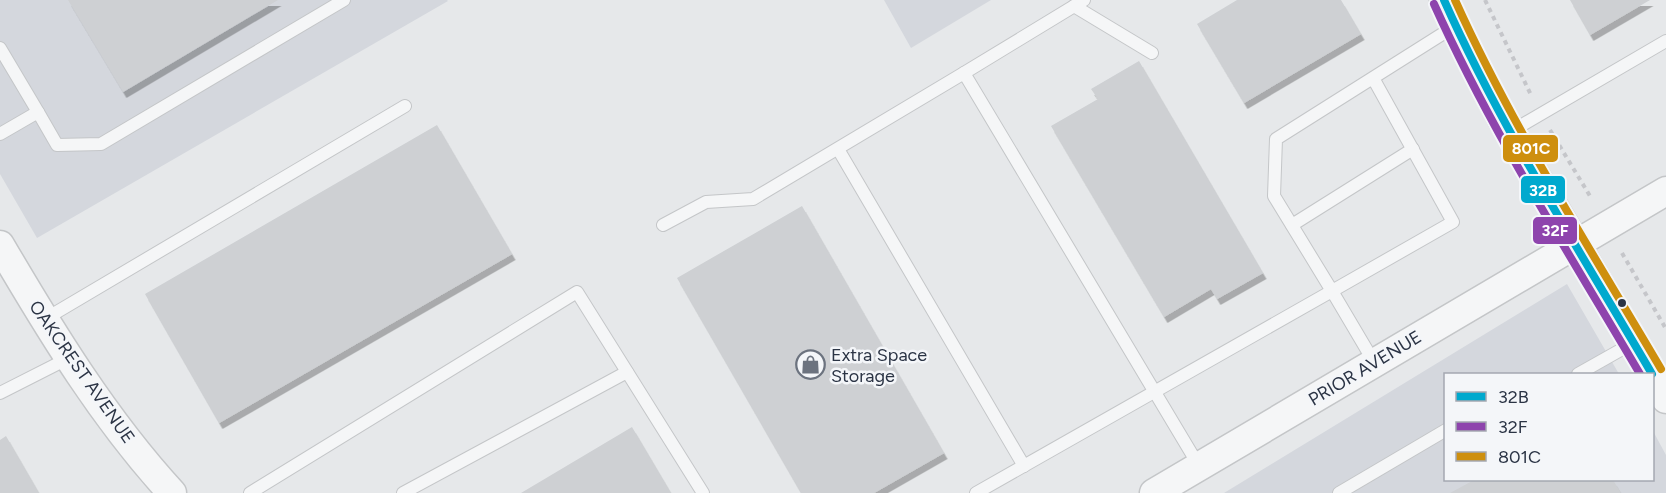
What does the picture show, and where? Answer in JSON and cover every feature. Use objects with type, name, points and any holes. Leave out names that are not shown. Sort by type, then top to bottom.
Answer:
[{"type":"street","points":[[1450,13],[1510,132],[1651,373]]},
{"type":"street","name":"PRIOR AVENUE","points":[[1154,493],[1666,191]]},
{"type":"street","name":"OAKCREST AVENUE","points":[[0,245],[44,319],[105,410],[172,493]]},
{"type":"street","points":[[1654,378],[1666,399]]},
{"type":"lane","points":[[0,48],[57,145],[101,144],[344,0]]},
{"type":"lane","points":[[663,225],[706,202],[753,199],[1079,3],[1152,52]]},
{"type":"lane","points":[[1374,362],[1274,196],[1276,139],[1373,78],[1450,13]]},
{"type":"lane","points":[[1510,132],[1666,41]]},
{"type":"lane","points":[[964,73],[1199,467]]},
{"type":"lane","points":[[976,493],[1454,222],[1373,78]]},
{"type":"lane","points":[[44,319],[405,106]]},
{"type":"lane","points":[[0,134],[38,112]]},
{"type":"lane","points":[[838,149],[1024,466]]},
{"type":"lane","points":[[1292,225],[1413,149]]},
{"type":"lane","points":[[250,493],[577,292],[703,493]]},
{"type":"lane","points":[[1581,373],[1633,342]]},
{"type":"lane","points":[[0,393],[69,358]]},
{"type":"lane","points":[[403,493],[627,372]]},
{"type":"lane","points":[[1339,493],[1444,431]]},
{"type":"path","points":[[1622,253],[1666,329]]},
{"type":"shaded area","points":[[0,0],[448,1],[37,238],[0,174]]},
{"type":"shaded area","points":[[884,0],[991,0],[911,48]]},
{"type":"shaded area","points":[[1567,284],[1618,373],[1444,373],[1444,481],[1654,481],[1654,433],[1666,455],[1666,493],[1224,493]]},
{"type":"building","points":[[68,0],[278,0],[123,92]]},
{"type":"building","points":[[1237,0],[1341,0],[1361,34],[1244,103],[1197,24]]},
{"type":"building","points":[[1570,0],[1650,0],[1590,35]]},
{"type":"building","points":[[1139,61],[1263,273],[1217,299],[1211,289],[1164,317],[1051,126],[1098,99],[1091,89]]},
{"type":"building","points":[[437,125],[512,254],[219,423],[145,294]]},
{"type":"building","name":"Extra Space Storage","points":[[802,206],[944,453],[874,493],[801,493],[677,278]]},
{"type":"building","points":[[632,427],[671,493],[521,493]]},
{"type":"building","points":[[6,436],[39,493],[0,493],[0,440]]},
{"type":"building","points":[[1472,481],[1614,481],[1621,493],[1450,493]]},
{"type":"transit line","name":"32B","points":[[1444,0],[1516,143],[1651,373]]},
{"type":"transit line","name":"801C","points":[[1455,0],[1527,142],[1661,369]]},
{"type":"transit line","name":"32F","points":[[1434,4],[1506,146],[1639,373]]},
{"type":"place","name":"Extra Space Storage","points":[[810,365]]}]
